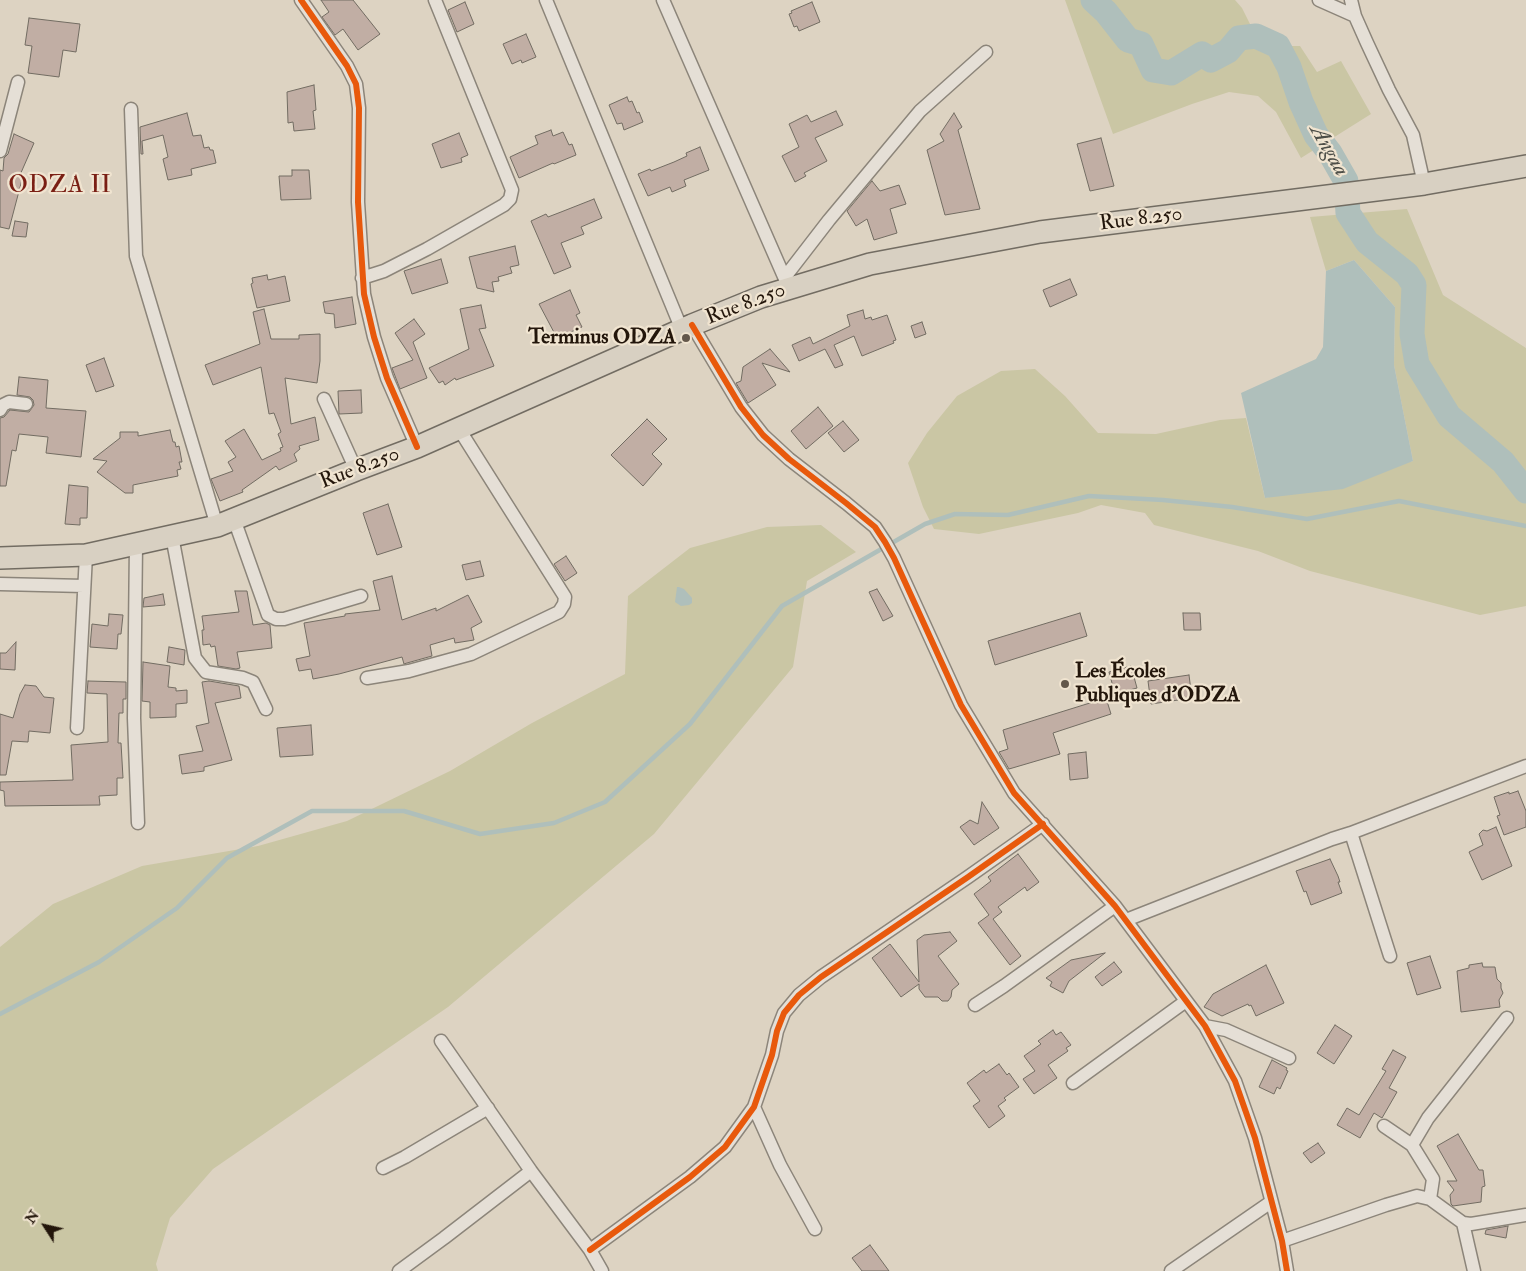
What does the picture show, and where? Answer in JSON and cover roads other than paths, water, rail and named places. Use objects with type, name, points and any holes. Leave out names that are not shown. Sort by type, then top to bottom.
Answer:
[{"type":"highway","name":"Rue 8.250","points":[[0,558],[86,555],[225,523],[459,429],[687,328],[762,297],[787,282],[870,264],[1040,232],[1424,184],[1526,166]]},
{"type":"street","points":[[301,0],[347,66],[356,84],[360,108],[358,202],[362,278],[376,345],[387,378],[417,447]]},
{"type":"street","points":[[362,278],[384,271],[427,249],[504,205],[510,198],[512,190],[435,0]]},
{"type":"street","points":[[546,0],[687,328],[741,407],[763,435],[789,460],[875,527],[885,542],[961,705],[1014,793],[1115,906],[1205,1026],[1235,1081],[1255,1138],[1282,1241],[1287,1271]]},
{"type":"street","points":[[663,0],[787,282]]},
{"type":"street","points":[[1319,0],[1355,16]]},
{"type":"street","points":[[1351,0],[1355,16],[1388,90],[1413,135],[1424,184]]},
{"type":"street","points":[[787,282],[829,220],[920,111],[986,52]]},
{"type":"street","points":[[0,152],[18,82]]},
{"type":"street","points":[[131,110],[136,256],[225,523],[268,615],[284,619],[361,596]]},
{"type":"street","points":[[324,399],[356,470]]},
{"type":"street","points":[[0,410],[3,405],[10,402],[26,404]]},
{"type":"street","points":[[367,678],[409,671],[471,654],[559,612],[564,604],[565,597],[459,429]]},
{"type":"street","points":[[172,536],[195,658],[206,672],[243,678],[253,682],[266,709]]},
{"type":"street","points":[[136,544],[134,718],[138,823]]},
{"type":"street","points":[[77,728],[86,555]]},
{"type":"street","points":[[0,584],[84,586]]},
{"type":"street","points":[[1126,920],[1332,839],[1526,766]]},
{"type":"street","points":[[590,1250],[690,1177],[725,1147],[754,1107],[784,1013],[799,995],[822,977],[1043,824]]},
{"type":"street","points":[[1351,833],[1390,956]]},
{"type":"street","points":[[975,1005],[1115,906]]},
{"type":"street","points":[[1073,1083],[1186,1001]]},
{"type":"street","points":[[1412,1145],[1428,1118],[1508,1018]]},
{"type":"street","points":[[1205,1026],[1226,1030],[1288,1058]]},
{"type":"street","points":[[441,1041],[531,1171],[590,1250],[602,1271]]},
{"type":"street","points":[[754,1107],[780,1165],[815,1229]]},
{"type":"street","points":[[383,1168],[488,1108]]},
{"type":"street","points":[[1384,1126],[1412,1145],[1433,1179],[1430,1199]]},
{"type":"street","points":[[399,1271],[531,1171]]},
{"type":"street","points":[[1282,1241],[1417,1196],[1430,1199],[1463,1223],[1471,1224],[1526,1215]]},
{"type":"street","points":[[1171,1271],[1271,1202]]},
{"type":"street","points":[[1463,1223],[1474,1271]]},
{"type":"waterway","name":"Angaa","points":[[1093,0],[1106,12],[1128,40],[1141,44],[1153,70],[1171,73],[1202,54],[1211,60],[1228,51],[1239,38],[1256,36],[1278,46],[1289,67],[1301,102],[1316,135],[1330,153],[1346,181],[1348,213],[1367,242],[1407,274],[1414,285],[1412,334],[1417,364],[1449,416],[1503,462],[1526,491]]},
{"type":"waterway","points":[[0,1014],[99,962],[177,908],[227,858],[312,811],[404,811],[480,834],[554,823],[605,802],[690,724],[782,606],[925,524],[955,514],[1008,515],[1089,496],[1163,500],[1232,507],[1307,519],[1399,501],[1526,526]]},
{"type":"place","name":"Terminus ODZA","points":[[686,338]]},
{"type":"place","name":"Les Écoles Publiques d'ODZA","points":[[1065,684]]},
{"type":"district","name":"ODZA II","points":[[60,187]]}]
